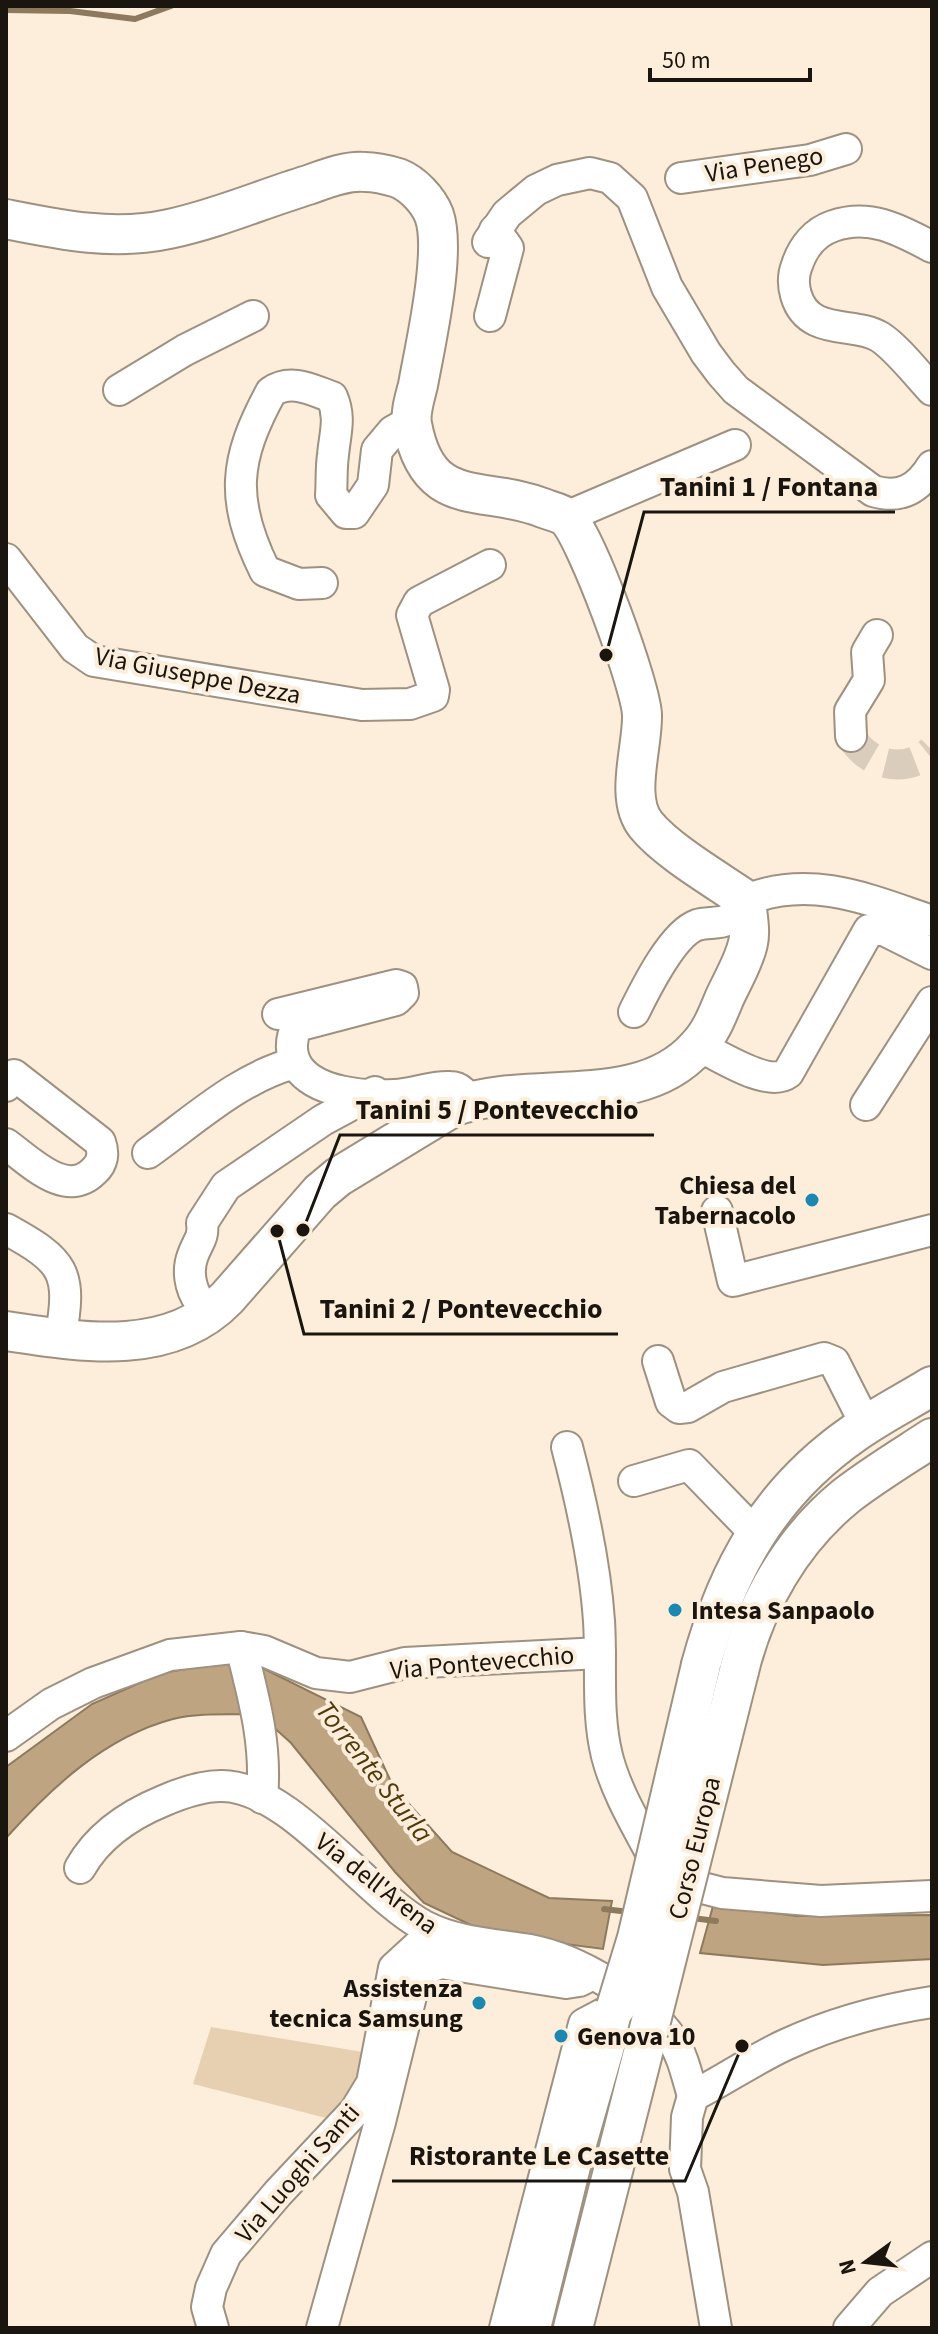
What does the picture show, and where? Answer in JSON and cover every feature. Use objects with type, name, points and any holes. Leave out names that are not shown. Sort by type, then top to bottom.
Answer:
[{"type":"main road","points":[[6,219],[79,233],[127,235],[167,230],[205,220],[329,178],[363,171],[398,178],[409,184],[434,214],[438,246],[430,317],[411,421],[420,451],[436,478],[455,488],[486,497],[528,502],[566,517],[588,553],[630,667],[642,713],[635,801],[644,823],[668,845],[746,900],[749,941],[714,1022],[699,1046],[682,1062],[658,1075],[606,1090],[512,1093],[466,1084],[453,1107],[338,1177],[320,1192],[215,1311],[192,1325],[132,1342],[60,1339],[6,1331]]},
{"type":"main road","name":"Corso Europa","points":[[531,2328],[574,2154],[637,1938],[710,1630],[725,1591],[755,1533],[782,1498],[812,1467],[866,1425],[932,1386]]},
{"type":"main road","name":"Corso Europa","points":[[573,2328],[751,1630],[789,1558],[807,1535],[843,1498],[932,1438]]},
{"type":"street","name":"Via Penego","points":[[681,178],[810,160],[846,149]]},
{"type":"street","points":[[490,316],[508,248],[491,236],[519,203],[557,180],[590,173],[610,178],[632,198],[653,255],[682,315],[706,353],[736,390],[873,491],[901,493],[911,490],[930,474]]},
{"type":"street","points":[[932,247],[884,224],[869,221],[841,223],[822,230],[810,241],[795,268],[794,283],[797,299],[811,316],[826,324],[879,336],[932,390]]},
{"type":"street","points":[[119,390],[185,350],[253,316]]},
{"type":"street","points":[[322,583],[299,584],[265,571],[243,517],[240,467],[271,392],[280,386],[309,387],[332,397],[338,425],[331,495],[346,513],[354,513],[373,485],[377,450],[393,431],[411,421]]},
{"type":"street","points":[[566,517],[735,445]]},
{"type":"street","name":"Via Giuseppe Dezza","points":[[6,559],[75,648],[94,661],[362,705],[410,704],[433,696],[434,690],[412,615],[419,602],[490,565]]},
{"type":"street","points":[[851,736],[850,711],[869,680],[867,652],[877,635]]},
{"type":"street","points":[[634,1012],[659,962],[694,926],[728,919],[746,900],[804,887],[827,889],[865,898],[932,921]]},
{"type":"street","points":[[699,1046],[759,1075],[782,1078],[788,1073],[869,930],[884,930],[932,954]]},
{"type":"street","points":[[278,1014],[396,985],[402,987],[403,993],[396,1000],[297,1026],[292,1041],[295,1063],[318,1086],[371,1094],[395,1095],[453,1087],[463,1092],[466,1084]]},
{"type":"street","points":[[866,1105],[932,1002]]},
{"type":"street","points":[[148,1153],[223,1098],[270,1071],[295,1063]]},
{"type":"street","points":[[6,1086],[14,1075],[100,1142],[102,1159],[86,1179],[67,1182],[54,1178],[6,1144]]},
{"type":"street","points":[[199,1301],[191,1289],[192,1257],[204,1235],[202,1223],[226,1186],[323,1120],[371,1094]]},
{"type":"street","points":[[717,1211],[733,1281],[932,1230]]},
{"type":"street","points":[[6,1229],[51,1256],[61,1272],[66,1298],[60,1339]]},
{"type":"street","points":[[658,1361],[671,1402],[679,1408],[688,1407],[723,1387],[824,1358],[834,1362],[866,1425]]},
{"type":"street","name":"Via Pontevecchio","points":[[567,1447],[591,1546],[600,1653],[600,1696],[607,1756],[627,1808],[664,1878],[722,1893],[821,1901],[932,1896]]},
{"type":"street","points":[[634,1481],[689,1465],[755,1533]]},
{"type":"street","name":"Via Pontevecchio","points":[[6,1736],[51,1704],[93,1683],[170,1655],[264,1651],[316,1673],[350,1677],[405,1663],[600,1653]]},
{"type":"street","points":[[242,1653],[259,1714],[263,1790]]},
{"type":"street","name":"Via dell'Arena","points":[[80,1868],[100,1840],[135,1812],[171,1797],[221,1786],[263,1790],[421,1925],[449,1938],[534,1951],[582,1966],[591,1975],[616,1987],[670,2037],[682,2059],[693,2096]]},
{"type":"street","name":"Via Luoghi Santi","points":[[213,2328],[207,2307],[211,2288],[226,2254],[355,2111],[372,2083],[394,1968],[398,1907]]},
{"type":"street","points":[[394,1968],[418,1946],[449,1938]]},
{"type":"street","points":[[322,2328],[380,2122],[415,1980],[430,1967],[441,1963],[566,1983],[591,1975]]},
{"type":"street","points":[[716,2328],[693,2192],[685,2169],[687,2117],[693,2096],[781,2047],[822,2029],[886,2009],[932,2002]]},
{"type":"street","points":[[505,2328],[584,2024],[616,2007]]},
{"type":"street","points":[[849,2328],[880,2292],[932,2257]]},
{"type":"shaded area","points":[[211,2027],[363,2052],[358,2086],[326,2118],[193,2084]]},
{"type":"water","points":[[244,1659],[361,1717],[393,1786],[452,1852],[549,1898],[612,1901],[603,1949],[490,1934],[424,1903],[395,1872],[291,1743],[259,1714],[183,1717],[148,1727],[125,1738],[81,1766],[42,1800],[6,1838],[6,1767],[92,1704],[162,1673]]},
{"type":"water","points":[[713,1906],[797,1916],[932,1915],[932,1959],[823,1965],[700,1953]]},
{"type":"waterway","points":[[6,10],[70,11],[135,19],[171,6]]},
{"type":"waterway","name":"Torrente Sturla","points":[[604,1909],[629,1912]]},
{"type":"waterway","name":"Torrente Sturla","points":[[692,1918],[716,1921]]},
{"type":"tunnel","points":[[851,736],[867,754],[888,764],[911,763],[932,750]]},
{"type":"place","name":"Tanini 1 / Fontana","points":[[606,655]]},
{"type":"place","name":"Chiesa del Tabernacolo","points":[[812,1200]]},
{"type":"place","name":"Tanini 5 / Pontevecchio","points":[[303,1230]]},
{"type":"place","name":"Tanini 2 / Pontevecchio","points":[[277,1231]]},
{"type":"place","name":"Intesa Sanpaolo","points":[[675,1610]]},
{"type":"place","name":"Assistenza tecnica Samsung","points":[[479,2003]]},
{"type":"place","name":"Genova 10","points":[[561,2036]]},
{"type":"place","name":"Ristorante Le Casette","points":[[742,2046]]}]
